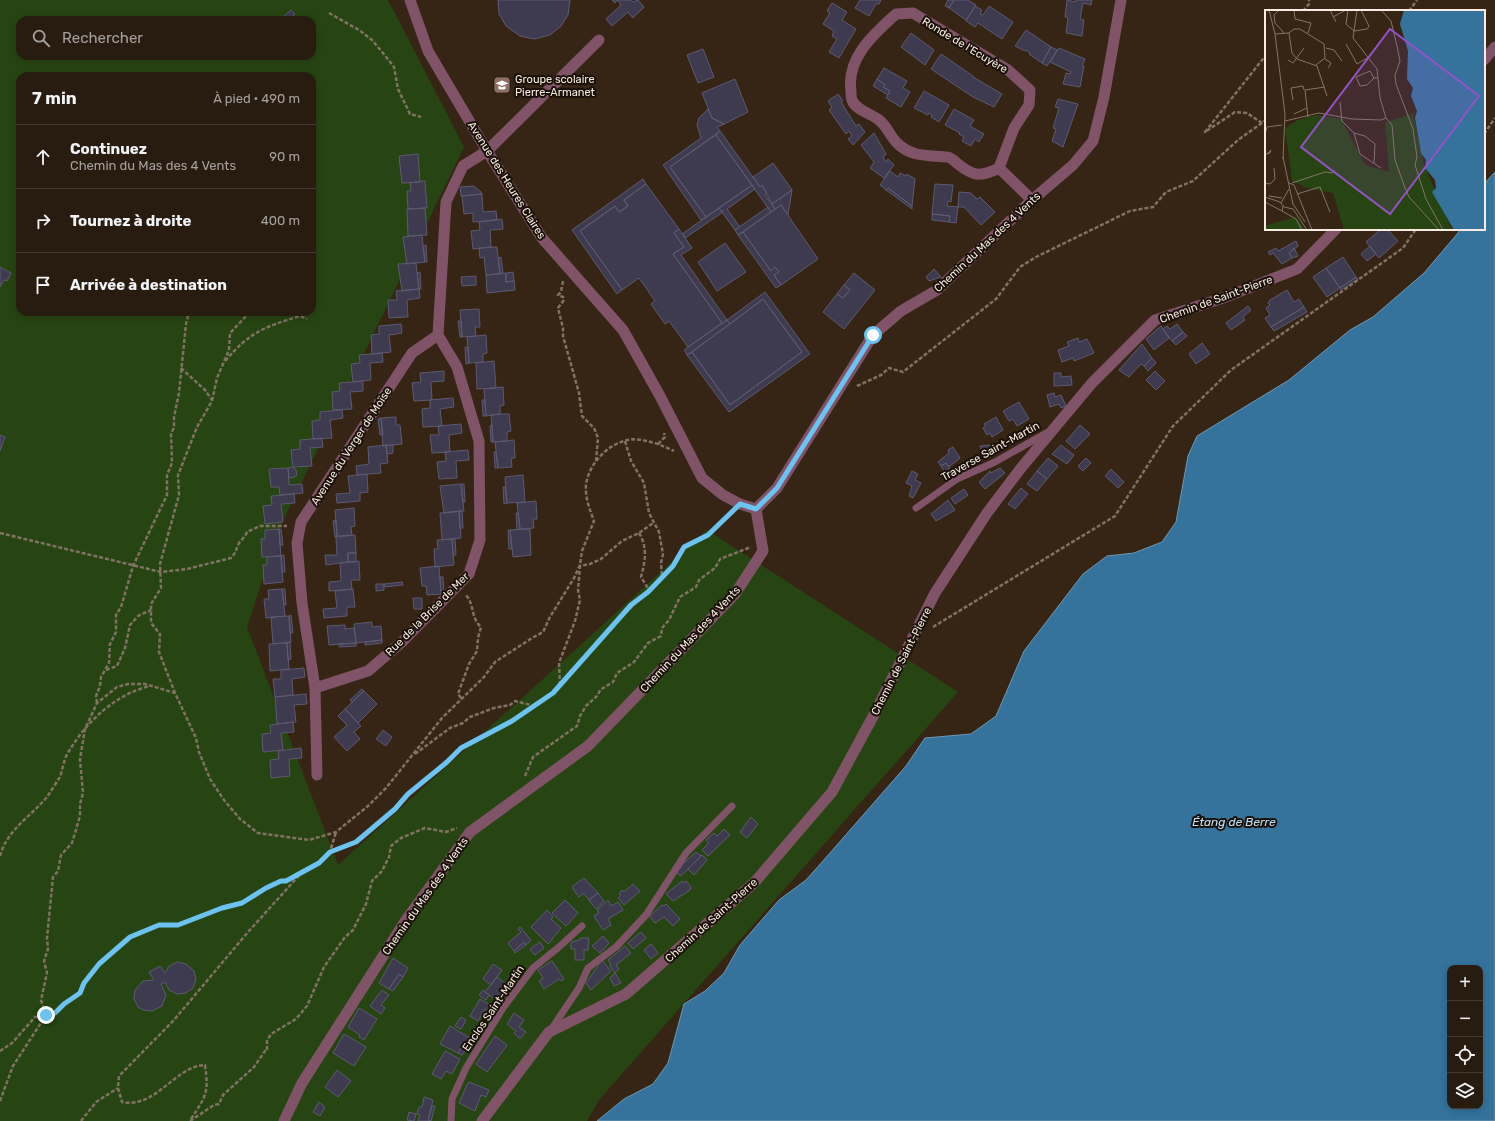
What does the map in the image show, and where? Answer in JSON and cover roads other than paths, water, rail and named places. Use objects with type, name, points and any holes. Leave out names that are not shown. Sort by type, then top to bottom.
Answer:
[{"type":"street","name":"Avenue des Heures Claires","points":[[410,0],[428,51],[487,151],[542,238],[623,330],[660,396],[702,478],[723,495],[740,504],[756,509]]},
{"type":"street","name":"Chemin du Mas des 4 Vents","points":[[284,1119],[302,1083],[406,920],[470,832],[588,746],[735,594],[763,552],[756,509],[777,488],[873,335],[901,311],[937,290],[1032,200],[1073,165],[1093,141],[1104,97],[1121,0]]},
{"type":"street","name":"Ronde de l'Ecuyère","points":[[913,13],[1008,70],[1030,90],[1029,105],[1014,128],[999,168],[984,176],[971,173],[950,157],[923,156],[909,152],[897,143],[888,129],[878,119],[864,112],[852,101],[850,82],[854,61],[874,34],[896,14],[913,13]]},
{"type":"street","points":[[438,335],[446,202],[463,166],[487,151],[599,40]]},
{"type":"street","points":[[1485,59],[1495,47]]},
{"type":"street","points":[[999,168],[1032,200]]},
{"type":"street","name":"Chemin de Saint-Pierre","points":[[482,1121],[549,1032],[626,994],[754,883],[832,792],[876,711],[935,593],[987,513],[1092,383],[1155,320],[1226,297],[1297,269],[1335,230]]},
{"type":"street","name":"Avenue du Verger de Moïse","points":[[317,775],[315,688],[302,603],[297,543],[301,522],[412,353],[438,335]]},
{"type":"street","name":"Rue de la Brise de Mer","points":[[315,688],[368,671],[403,641],[469,574],[480,540],[478,441],[457,367],[438,335]]},
{"type":"lane","name":"Traverse Saint-Martin","points":[[916,508],[957,479],[995,462],[1055,428]]},
{"type":"lane","points":[[549,1032],[579,988],[588,968],[616,947],[646,915],[686,853],[732,806]]},
{"type":"lane","name":"Enclos Saint-Martin","points":[[451,1121],[452,1099],[466,1068],[503,1008],[533,968],[559,948],[582,926]]},
{"type":"water","name":"Étang de Berre","points":[[1495,172],[1495,1121],[597,1121],[624,1099],[653,1084],[668,1063],[684,1004],[705,991],[724,973],[740,945],[779,900],[806,880],[823,861],[906,766],[925,738],[971,734],[996,716],[1024,651],[1083,574],[1107,556],[1134,553],[1162,542],[1176,522],[1188,456],[1197,436],[1289,380],[1350,330],[1373,317],[1424,273],[1460,230],[1485,230],[1485,183]]},
{"type":"place","name":"Groupe scolaire Pierre-Armanet","points":[[502,85]]}]
